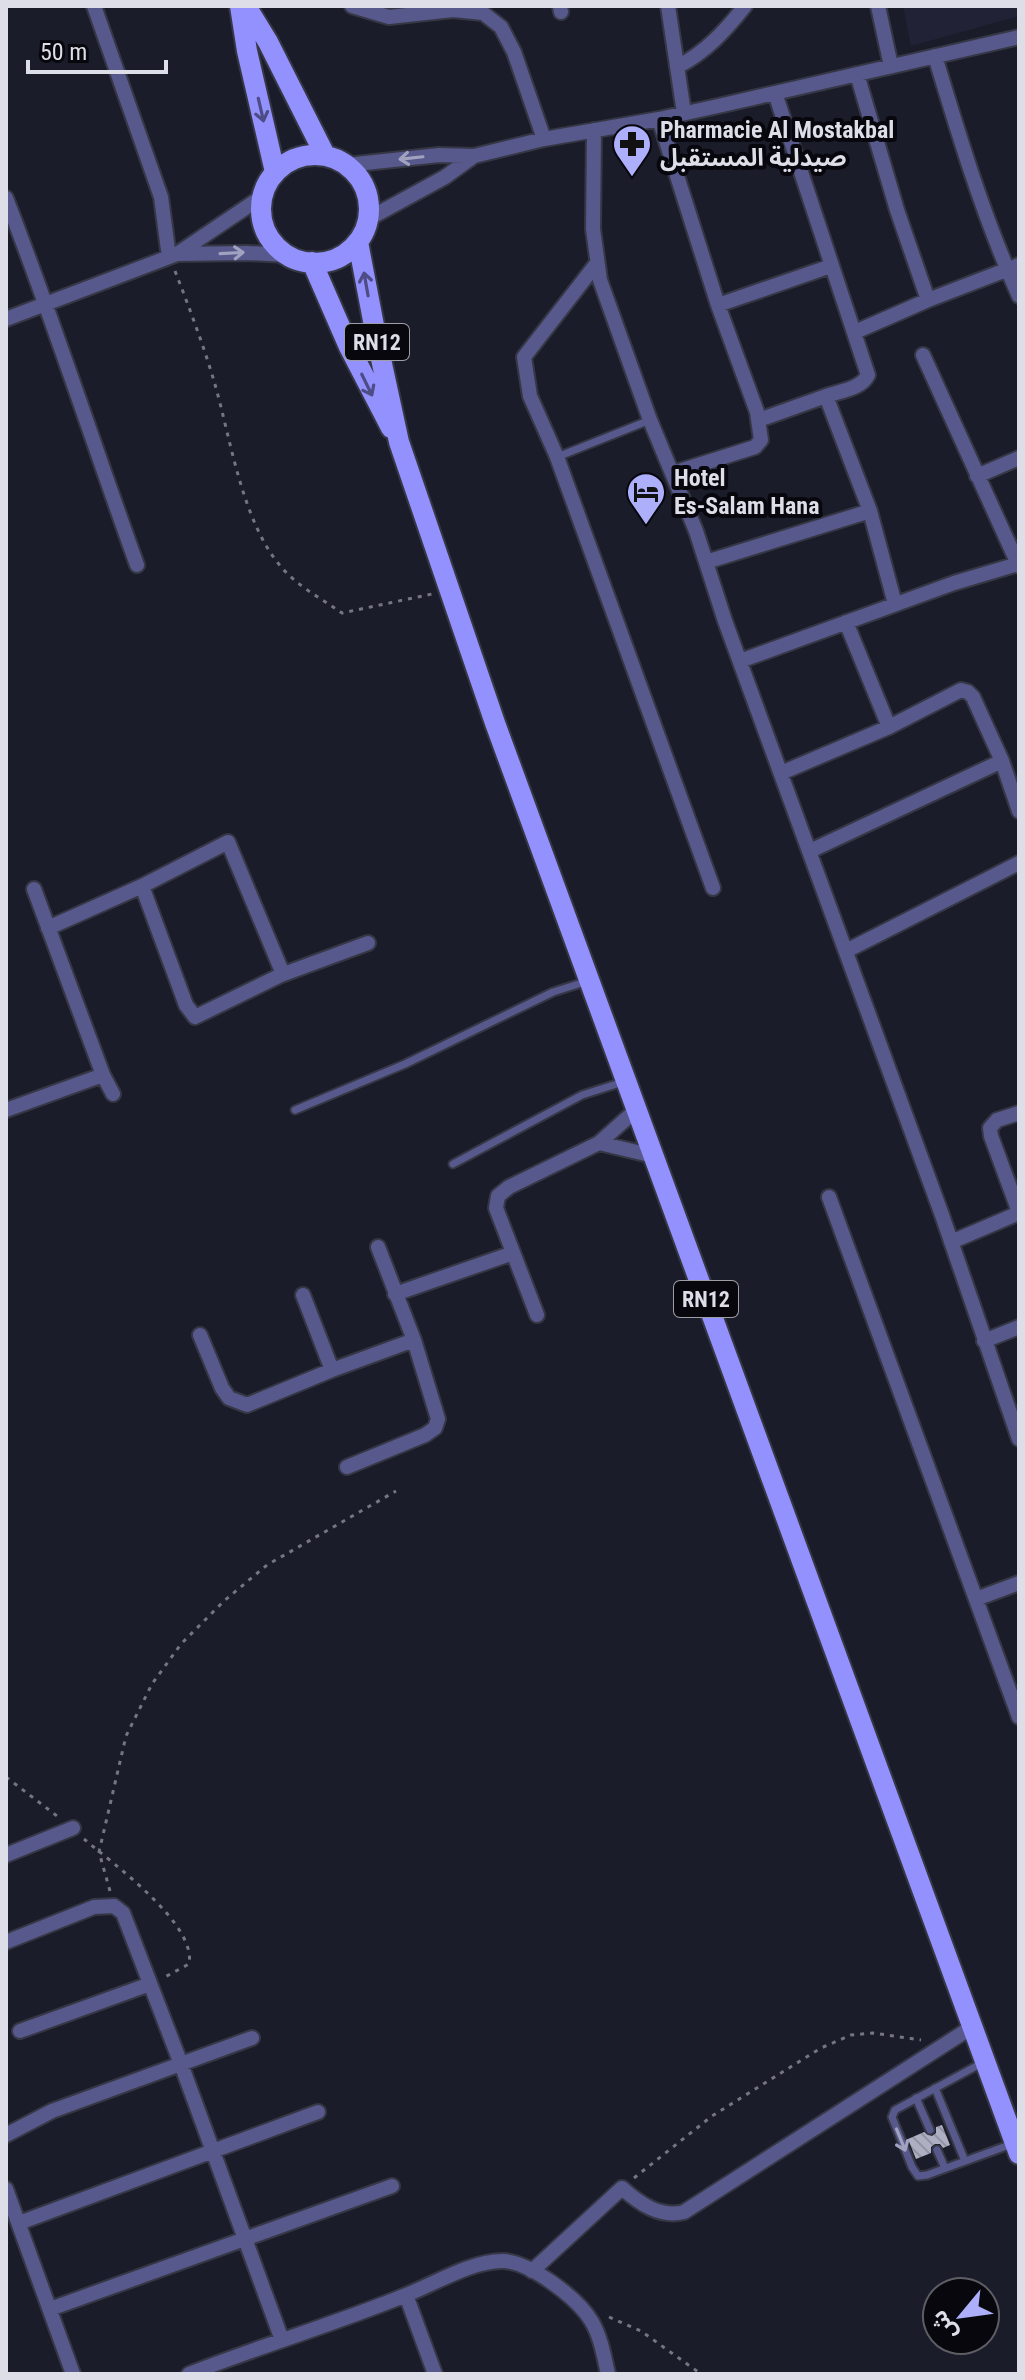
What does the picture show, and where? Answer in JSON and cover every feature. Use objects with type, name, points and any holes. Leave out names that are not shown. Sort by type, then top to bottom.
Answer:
[{"type":"main road","points":[[240,6],[247,51],[275,172]]},
{"type":"main road","points":[[246,6],[268,42],[325,155]]},
{"type":"main road","points":[[325,155],[347,165],[363,183],[368,195],[368,219],[358,242],[338,258],[325,262],[299,260],[277,247],[264,224],[261,210],[263,196],[267,183],[285,163],[298,157],[325,155]]},
{"type":"main road","name":"RN12","points":[[358,242],[399,442],[495,723],[1017,2148]]},
{"type":"main road","name":"RN12","points":[[312,262],[372,396],[399,442]]},
{"type":"street","points":[[94,6],[161,197],[173,255]]},
{"type":"street","points":[[352,6],[389,17],[453,10],[483,13],[501,27],[514,52],[544,139]]},
{"type":"street","points":[[668,6],[684,113]]},
{"type":"street","points":[[677,67],[715,41],[745,6]]},
{"type":"street","points":[[878,6],[891,66]]},
{"type":"street","points":[[347,165],[439,155],[474,156],[544,139],[659,119],[1019,37]]},
{"type":"street","points":[[935,56],[955,121],[1013,267],[1019,296]]},
{"type":"street","points":[[857,74],[888,181],[928,300]]},
{"type":"street","points":[[759,420],[866,381],[868,375],[775,93]]},
{"type":"street","points":[[659,119],[718,305],[759,420],[761,440],[755,447],[673,473]]},
{"type":"street","points":[[594,130],[592,201],[597,263],[615,325],[706,562],[1019,1439]]},
{"type":"street","points":[[368,219],[445,177],[474,156]]},
{"type":"street","points":[[6,319],[173,255],[263,196]]},
{"type":"street","points":[[6,198],[137,565]]},
{"type":"street","points":[[173,255],[288,255]]},
{"type":"street","points":[[597,263],[524,357],[530,396],[557,457],[713,888]]},
{"type":"street","points":[[718,305],[831,266]]},
{"type":"street","points":[[855,332],[1013,267]]},
{"type":"street","points":[[740,661],[954,583],[1018,565],[923,355]]},
{"type":"street","points":[[826,396],[870,511],[895,604]]},
{"type":"street","points":[[977,476],[1019,458]]},
{"type":"street","points":[[706,562],[870,511]]},
{"type":"street","points":[[846,622],[889,727]]},
{"type":"street","points":[[781,773],[889,727],[961,690],[973,697],[1002,761],[1019,811]]},
{"type":"street","points":[[810,851],[1002,761]]},
{"type":"street","points":[[48,928],[142,886],[228,842],[283,974]]},
{"type":"street","points":[[846,951],[1019,863]]},
{"type":"street","points":[[142,886],[186,1005],[195,1017],[283,974],[368,943]]},
{"type":"street","points":[[34,889],[103,1075],[113,1094]]},
{"type":"street","points":[[6,1110],[103,1075]]},
{"type":"street","points":[[537,1315],[496,1208],[498,1196],[509,1187],[599,1143],[636,1110]]},
{"type":"street","points":[[951,1242],[1019,1213],[990,1128],[997,1120],[1019,1113]]},
{"type":"street","points":[[599,1143],[654,1156]]},
{"type":"street","points":[[829,1197],[1019,1717]]},
{"type":"street","points":[[347,1467],[425,1435],[435,1428],[438,1419],[414,1340],[378,1247]]},
{"type":"street","points":[[395,1294],[513,1253]]},
{"type":"street","points":[[303,1295],[332,1370]]},
{"type":"street","points":[[984,1341],[1019,1327]]},
{"type":"street","points":[[200,1335],[222,1388],[229,1398],[247,1405],[414,1340]]},
{"type":"street","points":[[976,1599],[1019,1583]]},
{"type":"street","points":[[6,1855],[73,1828]]},
{"type":"street","points":[[6,1942],[94,1907],[114,1906],[123,1913],[282,2340]]},
{"type":"street","points":[[20,2031],[150,1984]]},
{"type":"street","points":[[532,2271],[622,2188],[658,2212],[673,2215],[684,2212],[972,2027]]},
{"type":"street","points":[[6,2135],[52,2111],[252,2038]]},
{"type":"street","points":[[19,2223],[318,2112]]},
{"type":"street","points":[[50,2309],[392,2186]]},
{"type":"street","points":[[6,2189],[73,2374]]},
{"type":"street","points":[[189,2374],[406,2295],[458,2272],[495,2261],[532,2271],[567,2295],[585,2312],[601,2341],[608,2374]]},
{"type":"street","points":[[406,2295],[435,2374]]},
{"type":"lane","points":[[557,457],[650,420]]},
{"type":"lane","points":[[295,1110],[405,1064],[553,992],[590,981]]},
{"type":"lane","points":[[453,1164],[582,1095],[625,1081]]},
{"type":"lane","points":[[984,2062],[893,2111],[912,2167],[918,2176],[922,2176],[1017,2148]]},
{"type":"lane","points":[[935,2088],[965,2161]]},
{"type":"lane","points":[[916,2098],[930,2130]]},
{"type":"lane","points":[[937,2150],[945,2168]]},
{"type":"path","points":[[173,255],[214,380],[248,507],[265,544],[282,568],[299,584],[342,613],[451,590]]},
{"type":"path","points":[[114,1906],[99,1852],[126,1736],[152,1684],[181,1644],[224,1601],[267,1565],[396,1491]]},
{"type":"path","points":[[6,1777],[73,1828],[164,1909],[189,1948],[189,1964],[150,1984]]},
{"type":"path","points":[[622,2188],[712,2116],[821,2048],[851,2035],[873,2033],[944,2045]]},
{"type":"path","points":[[585,2312],[612,2318],[641,2331],[701,2374]]},
{"type":"shaded area","points":[[903,6],[1019,6],[1019,16],[911,46]]},
{"type":"building","points":[[942,2125],[950,2145],[943,2148],[935,2144],[931,2147],[931,2153],[916,2159],[908,2139],[924,2132],[932,2136],[936,2133],[936,2127]]},
{"type":"place","name":"Pharmacie Al Mostakbal صيدلية المستقبل","points":[[632,178]]},
{"type":"place","name":"Hotel Es-Salam Hana","points":[[646,526]]}]
